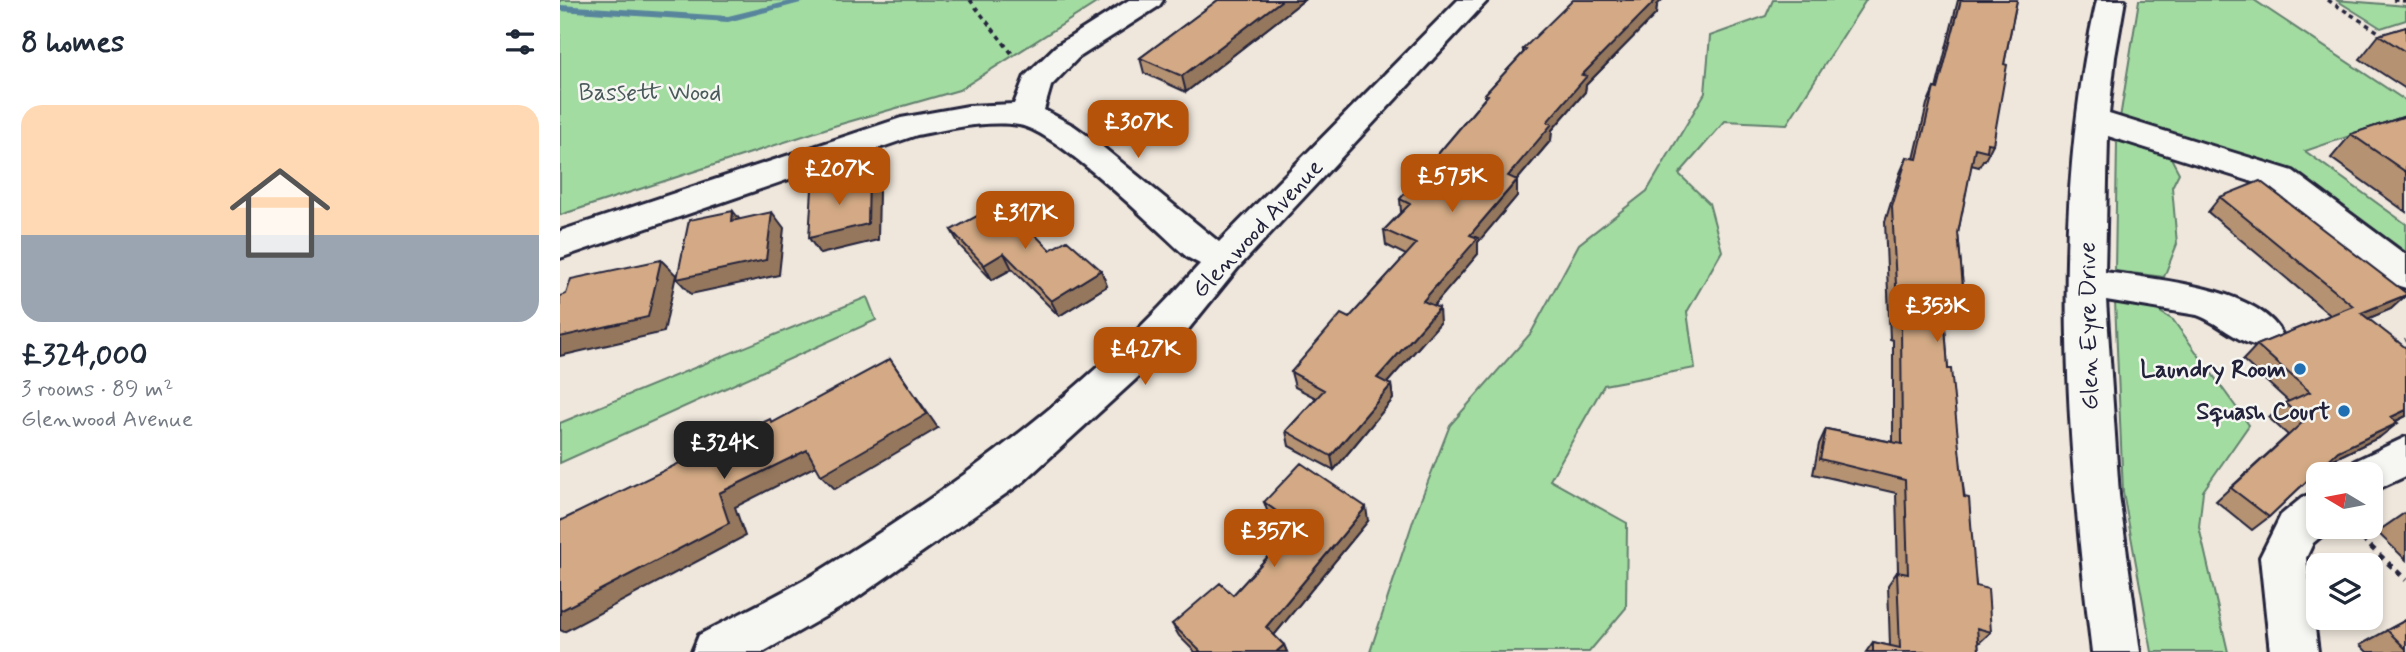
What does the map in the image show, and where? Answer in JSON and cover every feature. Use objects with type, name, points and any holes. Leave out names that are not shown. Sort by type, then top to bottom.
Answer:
[{"type":"street","points":[[560,245],[912,125],[973,115],[1031,99],[1067,52],[1149,0]]},
{"type":"street","name":"Glenwood Avenue","points":[[716,652],[836,586],[1009,468],[1168,326],[1224,260],[1474,0]]},
{"type":"street","name":"Glen Eyre Drive","points":[[2110,0],[2104,27],[2093,120],[2086,283],[2090,434],[2105,579],[2116,652]]},
{"type":"street","points":[[1031,99],[1059,128],[1200,248],[1224,260]]},
{"type":"street","points":[[2093,120],[2281,178],[2406,274]]},
{"type":"street","points":[[2086,283],[2200,301],[2223,309],[2263,334]]},
{"type":"street","points":[[2384,467],[2406,455]]},
{"type":"street","points":[[2294,652],[2283,557],[2297,529],[2306,522]]},
{"type":"path","points":[[970,0],[1031,99]]},
{"type":"path","points":[[2328,0],[2386,36],[2396,33]]},
{"type":"path","points":[[2393,0],[2406,1]]},
{"type":"path","points":[[2383,349],[2406,340]]},
{"type":"path","points":[[2363,539],[2406,580]]},
{"type":"green space","name":"Bassett Wood","points":[[560,0],[1101,0],[959,90],[834,126],[560,215]]},
{"type":"green space","points":[[1773,0],[1866,0],[1787,124],[1725,121],[1679,174],[1709,203],[1722,251],[1687,312],[1695,368],[1604,385],[1550,480],[1627,523],[1626,608],[1589,652],[1370,652],[1415,515],[1450,425],[1531,333],[1579,244],[1647,191],[1705,93],[1710,36],[1766,16]]},
{"type":"green space","points":[[2139,0],[2254,0],[2406,101],[2406,131],[2391,122],[2305,151],[2406,224],[2406,258],[2287,169],[2120,118]]},
{"type":"green space","points":[[2336,0],[2406,6],[2406,20],[2381,28]]},
{"type":"green space","points":[[2117,141],[2170,156],[2179,173],[2172,187],[2177,244],[2164,277],[2115,271]]},
{"type":"green space","points":[[867,297],[876,320],[560,463],[560,423]]},
{"type":"green space","points":[[2115,301],[2155,309],[2173,320],[2249,425],[2203,491],[2199,527],[2228,652],[2152,652],[2123,492]]},
{"type":"building","points":[[1218,0],[1282,0],[1182,76],[1140,58]]},
{"type":"building","points":[[1573,0],[1656,0],[1582,75],[1587,76],[1547,122],[1552,124],[1508,176],[1517,180],[1470,235],[1478,238],[1423,301],[1439,308],[1377,378],[1391,385],[1331,456],[1286,431],[1324,390],[1291,372],[1341,314],[1349,318],[1416,244],[1384,230],[1410,204],[1400,199],[1488,95],[1485,94],[1526,50],[1523,49]]},
{"type":"building","points":[[1961,0],[2017,0],[2004,64],[2007,65],[1993,144],[1988,143],[1987,151],[1975,148],[1958,233],[1963,287],[1942,283],[1948,369],[1951,369],[1964,497],[1969,498],[1976,586],[1988,589],[1991,632],[1977,628],[1979,652],[1873,652],[1873,642],[1900,648],[1897,572],[1908,574],[1905,480],[1820,459],[1826,429],[1902,444],[1901,324],[1898,324],[1892,207],[1907,157],[1917,159],[1934,88],[1938,89]]},
{"type":"building","points":[[2406,27],[2406,52],[2379,35]]},
{"type":"building","points":[[2406,116],[2406,172],[2351,134]]},
{"type":"building","points":[[869,176],[868,224],[809,238],[812,189]]},
{"type":"building","points":[[2260,181],[2406,293],[2361,313],[2406,348],[2406,410],[2391,417],[2398,423],[2338,451],[2326,462],[2306,462],[2306,482],[2269,517],[2231,488],[2304,421],[2285,403],[2310,392],[2257,345],[2353,306],[2220,197]]},
{"type":"building","points":[[1003,202],[1050,250],[1067,240],[1101,270],[1051,301],[1004,253],[984,265],[951,230]]},
{"type":"building","points":[[733,211],[732,221],[772,212],[766,260],[677,279],[689,220]]},
{"type":"building","points":[[661,260],[648,317],[560,337],[560,296],[566,294],[571,279]]},
{"type":"building","points":[[890,359],[927,414],[821,475],[807,450],[719,493],[729,523],[560,611],[560,521],[770,419],[772,423]]},
{"type":"building","points":[[1301,463],[1366,507],[1266,627],[1284,645],[1276,652],[1199,652],[1172,624],[1220,583],[1233,595],[1296,526],[1264,502]]},
{"type":"building","points":[[2406,620],[2406,649],[2387,630]]},
{"type":"waterway","points":[[560,8],[728,19],[807,0]]},
{"type":"place","name":"Laundry Room","points":[[2300,369]]},
{"type":"place","name":"Squash Court","points":[[2344,411]]}]
